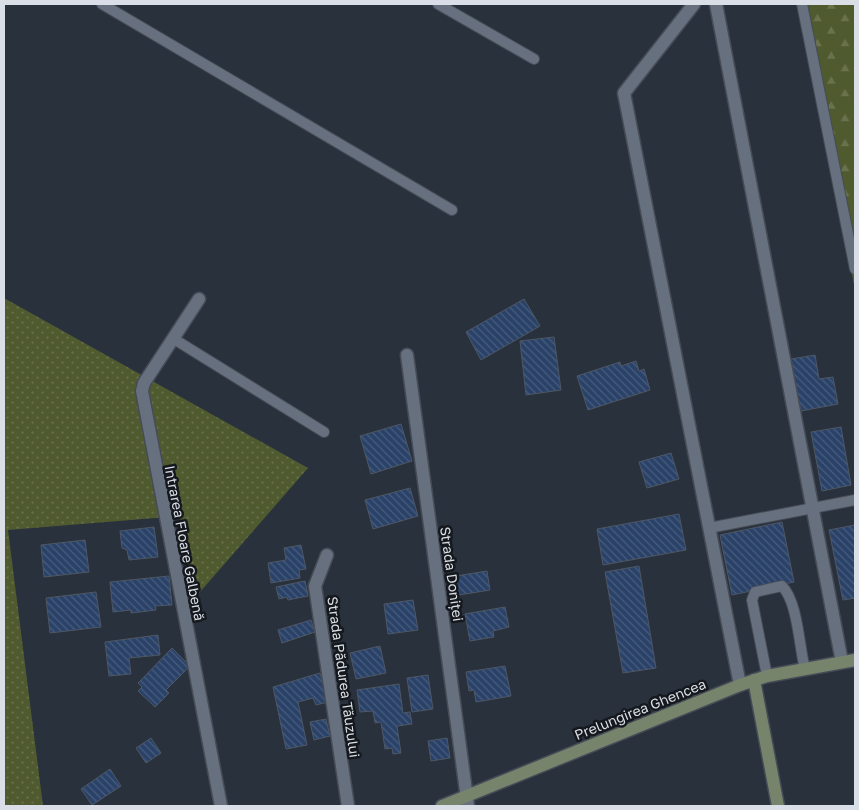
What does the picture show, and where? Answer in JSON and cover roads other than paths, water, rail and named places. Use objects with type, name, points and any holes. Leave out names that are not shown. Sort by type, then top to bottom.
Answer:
[{"type":"main road","name":"Prelungirea Ghencea","points":[[442,806],[467,801],[754,680],[855,660]]},
{"type":"main road","points":[[754,680],[778,806]]},
{"type":"street","points":[[694,4],[624,93],[740,685]]},
{"type":"street","points":[[716,4],[842,662]]},
{"type":"street","name":"Intrarea Floare Galbenă","points":[[199,299],[144,383],[142,391],[221,806]]},
{"type":"street","name":"Strada Doniței","points":[[407,356],[467,801]]},
{"type":"street","name":"Strada Pădurea Tăuzului","points":[[327,555],[315,586],[348,806]]},
{"type":"lane","points":[[102,4],[452,210]]},
{"type":"lane","points":[[438,4],[534,59]]},
{"type":"lane","points":[[802,4],[855,270]]},
{"type":"lane","points":[[174,339],[324,432]]},
{"type":"lane","points":[[709,528],[855,500]]},
{"type":"lane","points":[[767,676],[752,600],[755,592],[767,588],[782,586],[787,590],[793,605],[805,669]]}]
